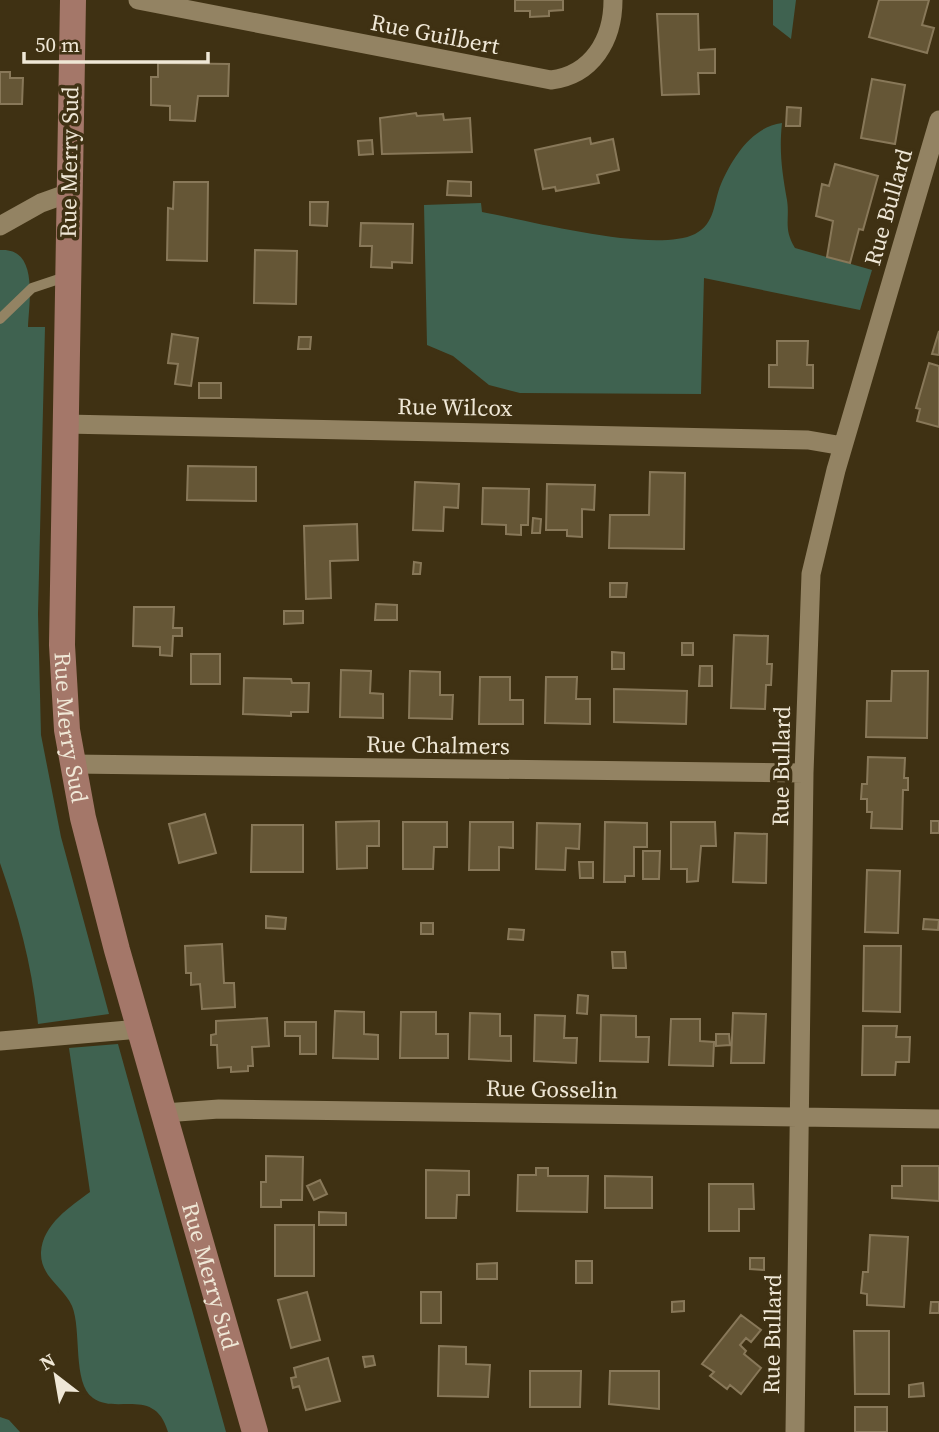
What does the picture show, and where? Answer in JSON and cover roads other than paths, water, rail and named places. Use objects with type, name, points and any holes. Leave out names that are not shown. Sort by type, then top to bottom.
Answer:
[{"type":"main road","name":"Rue Merry Sud","points":[[73,0],[62,645],[72,764],[97,877],[254,1432]]},
{"type":"street","name":"Rue Guilbert","points":[[138,0],[530,79],[562,79],[594,60],[608,33],[613,0]]},
{"type":"street","name":"Rue Bullard","points":[[795,1432],[804,774],[811,574],[844,446],[939,120]]},
{"type":"street","points":[[0,226],[41,203],[69,193]]},
{"type":"street","name":"Rue Wilcox","points":[[65,424],[808,440],[844,446]]},
{"type":"street","name":"Rue Chalmers","points":[[72,764],[804,774]]},
{"type":"street","points":[[0,1041],[140,1029]]},
{"type":"street","name":"Rue Gosselin","points":[[164,1113],[219,1109],[939,1119]]},
{"type":"lane","points":[[0,319],[32,288],[52,279],[67,277]]}]
